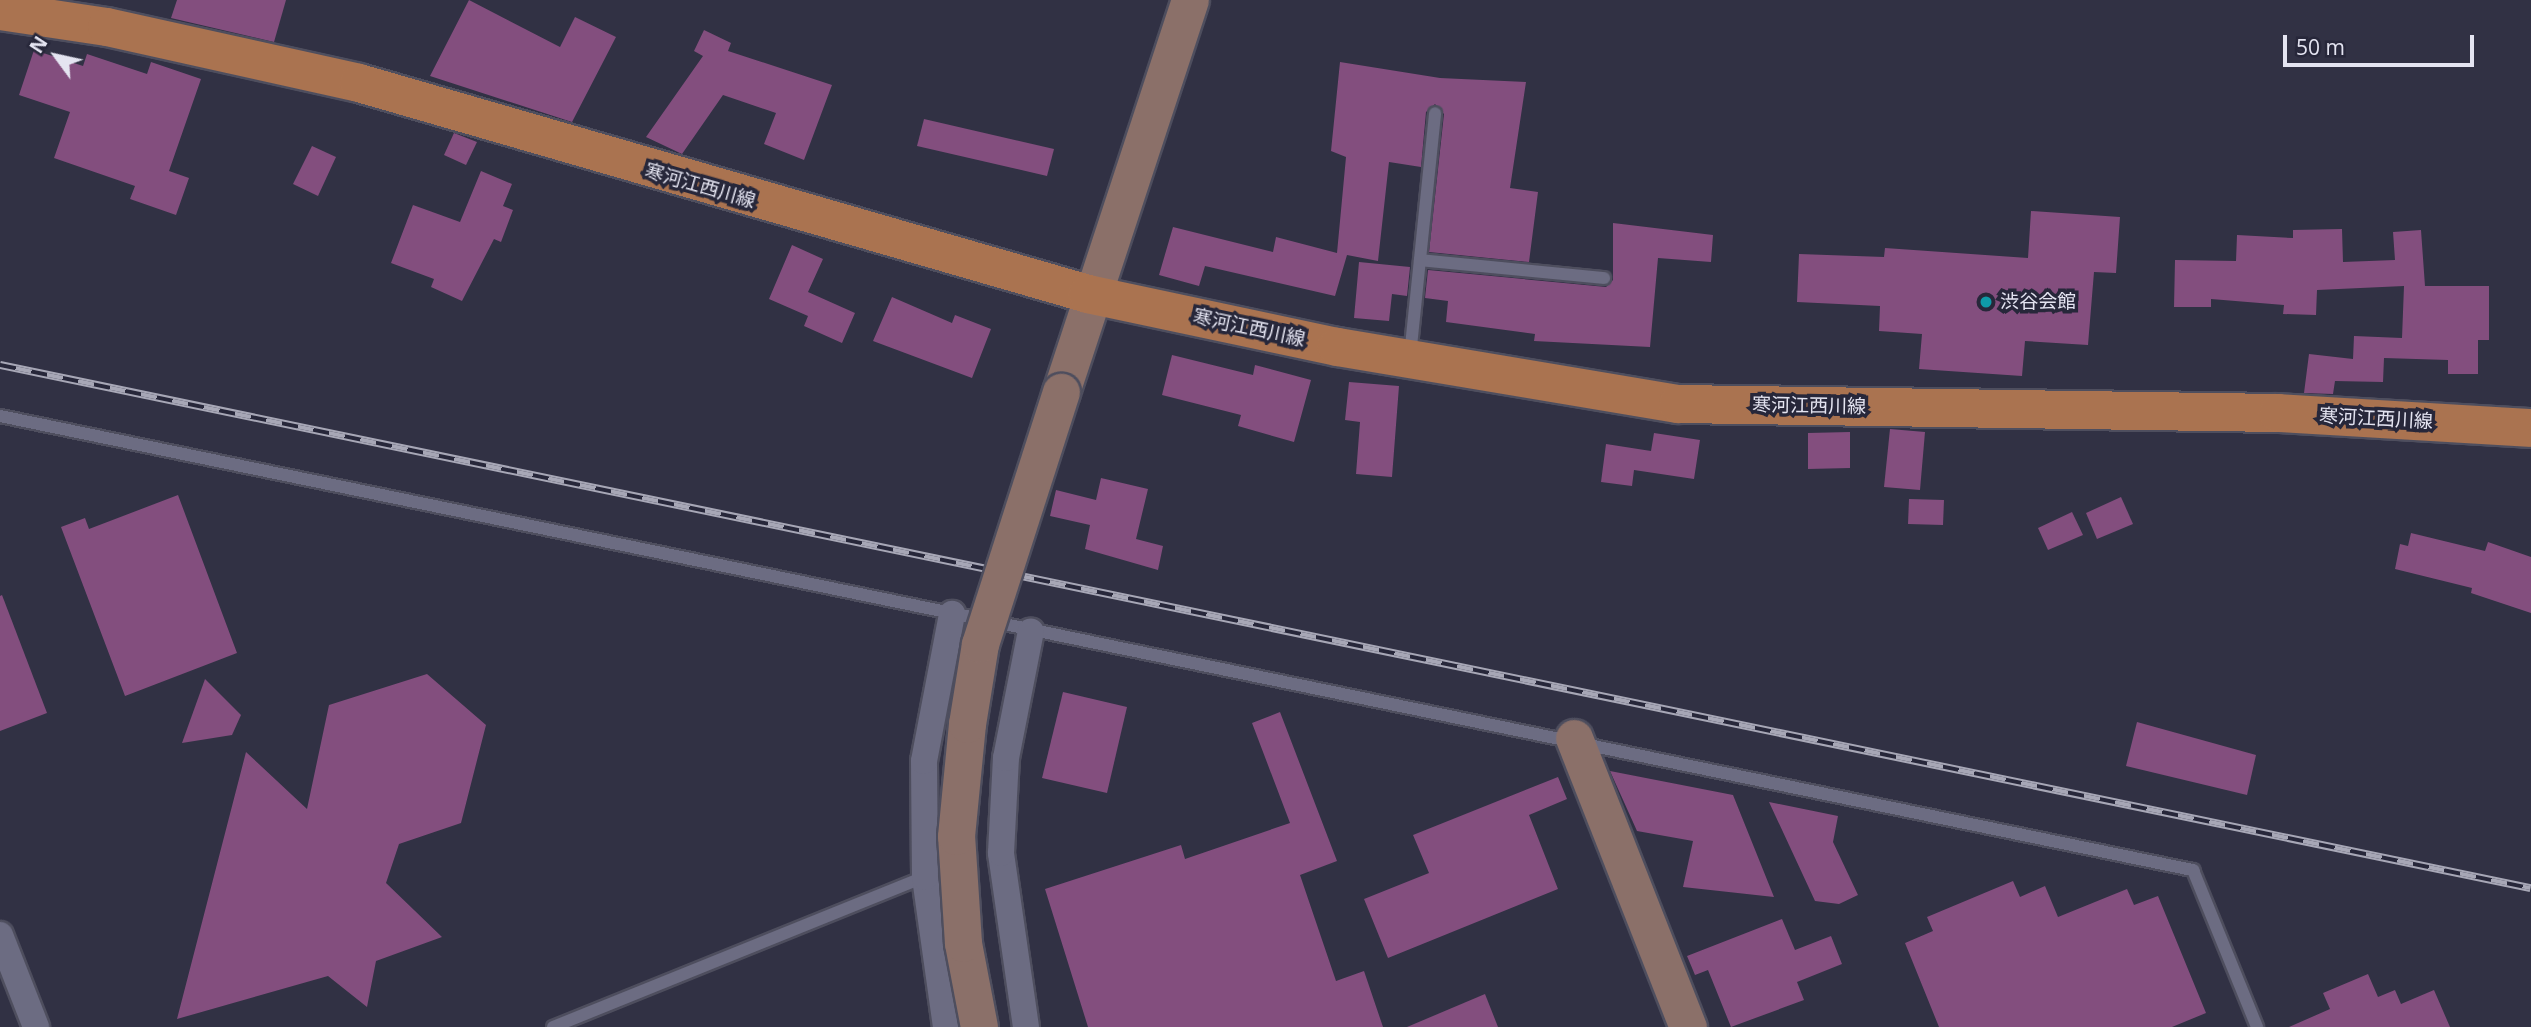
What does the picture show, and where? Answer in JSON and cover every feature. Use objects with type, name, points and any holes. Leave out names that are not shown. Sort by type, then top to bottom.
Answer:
[{"type":"main road","name":"寒河江西川線","points":[[0,11],[107,27],[359,83],[1088,294],[1410,359],[1678,404],[2278,413],[2531,428]]},
{"type":"street","points":[[979,1027],[963,943],[956,836],[967,724],[980,644],[1061,392],[1088,294],[1190,0]]},
{"type":"street","points":[[946,1027],[925,877],[924,761],[952,614]]},
{"type":"street","points":[[1026,1027],[1001,853],[1006,758],[1031,631]]},
{"type":"street","points":[[1574,738],[1688,1027]]},
{"type":"street","points":[[0,935],[36,1027]]},
{"type":"lane","points":[[1410,359],[1435,113]]},
{"type":"lane","points":[[1420,260],[1604,278]]},
{"type":"lane","points":[[0,416],[1031,631],[1574,738],[2193,870],[2257,1027]]},
{"type":"lane","points":[[553,1027],[925,877]]},
{"type":"building","points":[[177,0],[286,0],[274,42],[171,18]]},
{"type":"building","points":[[469,0],[560,47],[575,17],[616,37],[572,122],[430,76]]},
{"type":"building","points":[[704,30],[731,43],[728,51],[832,85],[804,160],[764,144],[776,113],[723,95],[682,154],[646,137],[703,56],[694,51]]},
{"type":"building","points":[[34,50],[83,66],[87,54],[147,74],[151,62],[201,79],[169,171],[189,178],[176,215],[130,199],[135,186],[54,158],[70,112],[19,95]]},
{"type":"building","points":[[1340,62],[1440,78],[1526,82],[1510,188],[1538,192],[1529,262],[1429,252],[1444,114],[1435,104],[1426,112],[1421,167],[1389,162],[1378,261],[1347,255],[1335,296],[1205,266],[1199,286],[1159,275],[1173,227],[1273,252],[1276,237],[1337,253],[1346,157],[1331,151]]},
{"type":"building","points":[[924,119],[1054,149],[1047,176],[917,146]]},
{"type":"building","points":[[454,133],[477,142],[466,165],[444,155]]},
{"type":"building","points":[[312,146],[336,157],[318,196],[293,184]]},
{"type":"building","points":[[481,171],[512,184],[503,206],[513,210],[501,242],[494,239],[462,301],[431,287],[434,279],[391,263],[413,205],[460,222]]},
{"type":"building","name":"渋谷会館","points":[[2031,211],[2120,217],[2116,273],[2094,272],[2088,345],[2025,341],[2022,376],[1919,369],[1922,334],[1879,331],[1880,306],[1797,302],[1799,254],[1884,257],[1885,248],[2028,258]]},
{"type":"building","points":[[1613,223],[1713,235],[1711,262],[1658,258],[1650,347],[1534,341],[1535,334],[1446,322],[1448,301],[1425,298],[1428,270],[1606,287],[1613,280]]},
{"type":"building","points":[[2342,229],[2343,262],[2395,260],[2393,232],[2421,230],[2425,286],[2489,286],[2489,340],[2478,340],[2478,374],[2448,374],[2448,360],[2384,358],[2383,382],[2335,381],[2333,394],[2304,393],[2309,354],[2353,359],[2354,336],[2402,338],[2404,286],[2317,290],[2316,315],[2283,314],[2284,305],[2211,299],[2211,307],[2174,307],[2175,260],[2236,261],[2237,235],[2293,238],[2293,230]]},
{"type":"building","points":[[792,245],[823,259],[808,292],[855,313],[842,343],[804,326],[808,316],[769,299]]},
{"type":"building","points":[[1359,262],[1410,267],[1407,296],[1392,294],[1389,321],[1354,318]]},
{"type":"building","points":[[892,297],[952,323],[955,315],[991,329],[972,378],[873,341]]},
{"type":"building","points":[[1172,355],[1253,375],[1255,365],[1311,380],[1294,442],[1238,426],[1241,415],[1162,395]]},
{"type":"building","points":[[1349,382],[1399,386],[1392,477],[1356,474],[1360,422],[1345,420]]},
{"type":"building","points":[[1890,429],[1925,432],[1920,490],[1884,487]]},
{"type":"building","points":[[1850,432],[1850,468],[1808,469],[1808,433]]},
{"type":"building","points":[[1654,433],[1700,440],[1694,479],[1634,470],[1632,486],[1601,482],[1606,444],[1651,451]]},
{"type":"building","points":[[1101,478],[1148,489],[1136,539],[1163,546],[1158,570],[1085,549],[1090,525],[1050,516],[1056,490],[1096,500]]},
{"type":"building","points":[[178,495],[237,653],[125,696],[61,527],[85,518],[89,529]]},
{"type":"building","points":[[2121,497],[2133,524],[2097,539],[2086,513]]},
{"type":"building","points":[[1909,499],[1944,500],[1943,525],[1908,524]]},
{"type":"building","points":[[2072,512],[2083,535],[2048,550],[2038,528]]},
{"type":"building","points":[[2411,533],[2485,551],[2488,542],[2531,557],[2531,613],[2471,593],[2472,588],[2395,569],[2400,544],[2408,546]]},
{"type":"building","points":[[2,595],[47,713],[0,731],[0,596]]},
{"type":"building","points":[[427,674],[486,725],[461,823],[399,844],[386,883],[442,937],[376,961],[367,1007],[328,976],[177,1019],[246,752],[307,809],[329,705]]},
{"type":"building","points":[[205,679],[241,715],[232,735],[182,743]]},
{"type":"building","points":[[1063,692],[1127,707],[1107,793],[1042,778]]},
{"type":"building","points":[[1280,712],[1337,861],[1300,875],[1336,981],[1364,971],[1383,1027],[1088,1027],[1045,889],[1181,845],[1185,859],[1290,823],[1252,723]]},
{"type":"building","points":[[2137,722],[2256,755],[2247,795],[2126,766]]},
{"type":"building","points":[[1610,771],[1733,795],[1774,897],[1683,887],[1693,841],[1637,831]]},
{"type":"building","points":[[1558,777],[1567,799],[1529,815],[1558,889],[1388,958],[1364,899],[1429,873],[1413,835]]},
{"type":"building","points":[[1769,802],[1838,816],[1833,842],[1858,895],[1839,904],[1815,901]]},
{"type":"building","points":[[2013,881],[2020,897],[2045,886],[2058,917],[2127,889],[2134,905],[2158,896],[2206,1013],[2172,1027],[1939,1027],[1905,943],[1933,931],[1927,917]]},
{"type":"building","points":[[1782,919],[1795,950],[1831,936],[1842,964],[1797,982],[1804,1000],[1731,1027],[1708,970],[1695,975],[1687,956]]},
{"type":"building","points":[[2368,974],[2378,997],[2395,990],[2401,1004],[2434,990],[2450,1027],[2289,1027],[2330,1009],[2323,993]]},
{"type":"building","points":[[1485,994],[1498,1027],[1407,1027]]},
{"type":"railway","points":[[0,365],[2531,888]]},
{"type":"place","name":"渋谷会館","points":[[1986,302]]}]
